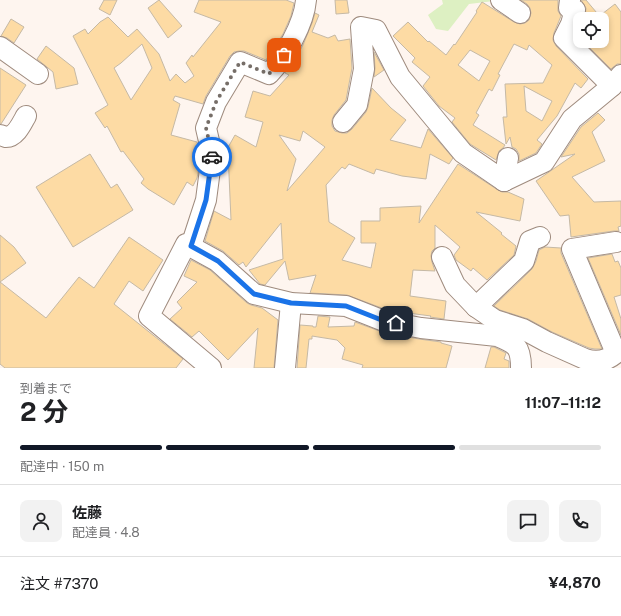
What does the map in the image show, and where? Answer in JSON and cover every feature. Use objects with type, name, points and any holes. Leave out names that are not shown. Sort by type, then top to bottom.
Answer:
[{"type":"street","points":[[191,246],[206,200],[212,154],[206,128],[216,102],[240,62],[269,74],[276,66],[298,31],[306,0]]},
{"type":"street","points":[[500,0],[520,13]]},
{"type":"street","points":[[504,181],[544,162],[572,119],[616,81],[564,38],[571,24],[575,10],[569,8],[570,0]]},
{"type":"street","points":[[343,122],[357,105],[364,68],[361,27],[376,30],[400,77],[463,153],[504,181]]},
{"type":"street","points":[[0,46],[38,74]]},
{"type":"street","points":[[0,135],[6,137],[10,136],[19,129],[26,116]]},
{"type":"street","points":[[504,181],[508,158]]},
{"type":"street","points":[[476,307],[524,260],[530,242],[540,238]]},
{"type":"street","points":[[442,257],[454,285],[476,307],[495,320],[523,329],[547,342],[585,359],[597,361],[609,358],[616,353],[572,248],[616,242]]},
{"type":"street","points":[[205,366],[148,316],[186,244],[218,261],[254,294],[291,303],[346,306],[384,321],[421,328],[497,336],[517,347],[520,354],[521,368]]},
{"type":"street","points":[[286,368],[291,303]]},
{"type":"green space","points":[[442,0],[494,1],[469,4],[448,31],[436,29],[428,15],[443,4]]},
{"type":"building","points":[[104,0],[117,0],[110,15],[99,9]]},
{"type":"building","points":[[159,0],[182,26],[168,38],[148,8]]},
{"type":"building","points":[[199,0],[286,0],[294,3],[291,16],[283,34],[266,60],[244,51],[234,52],[230,56],[206,96],[203,104],[175,96],[173,100],[180,104],[171,135],[197,142],[200,153],[196,166],[199,168],[197,178],[193,186],[187,182],[174,205],[141,183],[144,179],[123,151],[121,152],[107,126],[105,128],[95,113],[108,105],[73,36],[85,29],[88,34],[100,22],[108,17],[128,37],[137,29],[159,54],[170,81],[176,74],[185,83],[194,76],[186,63],[192,55],[193,57],[221,22],[194,12]],"holes":[[[142,44],[152,68],[131,100],[114,68]]]},
{"type":"building","points":[[335,0],[347,0],[349,13],[336,14]]},
{"type":"building","points":[[521,0],[558,0],[558,11],[561,16],[554,33],[553,40],[556,46],[588,79],[581,88],[575,83],[557,116],[537,140],[542,144],[536,153],[519,161],[519,154],[516,149],[512,147],[510,137],[506,144],[503,117],[507,117],[505,84],[543,83],[552,65],[529,45],[527,50],[514,44],[498,74],[500,75],[492,91],[489,89],[476,113],[479,115],[473,125],[505,145],[499,151],[496,160],[470,144],[452,122],[455,118],[439,106],[423,86],[430,77],[412,62],[415,58],[393,36],[408,22],[428,42],[429,41],[446,55],[454,44],[455,45],[482,2],[514,22],[520,24],[529,20],[531,13],[527,4]],"holes":[[[470,50],[490,61],[479,81],[458,65]],[[524,86],[552,101],[542,121],[526,111]]]},
{"type":"building","points":[[581,0],[586,0],[596,12],[586,12],[586,8]]},
{"type":"building","points":[[615,4],[621,12],[621,64],[617,64],[611,69],[590,48],[609,48],[609,12],[605,12]]},
{"type":"building","points":[[315,13],[319,15],[312,32],[328,38],[335,35],[338,41],[350,39],[352,68],[346,100],[334,115],[332,120],[332,126],[335,131],[347,133],[352,129],[366,112],[372,88],[391,108],[406,120],[390,140],[421,148],[428,129],[453,158],[449,164],[430,154],[426,179],[402,176],[376,169],[374,174],[349,164],[345,169],[342,167],[326,185],[329,222],[355,238],[342,260],[371,268],[376,243],[361,243],[361,221],[380,221],[380,208],[421,206],[419,223],[458,164],[498,190],[508,192],[524,199],[520,221],[476,212],[516,246],[514,255],[487,280],[473,268],[471,271],[456,260],[454,255],[460,247],[435,225],[435,248],[432,251],[431,256],[435,271],[413,270],[410,296],[446,301],[444,319],[387,310],[347,295],[310,293],[316,275],[289,280],[285,261],[265,285],[260,284],[249,270],[283,259],[281,223],[246,267],[243,262],[239,265],[223,251],[205,241],[214,211],[231,220],[228,152],[226,151],[235,135],[256,147],[263,122],[245,117],[253,91],[270,96],[289,75],[285,73],[303,45]],"holes":[[[303,131],[325,147],[287,191],[296,159],[279,135],[300,141]]]},
{"type":"building","points":[[11,19],[24,27],[14,43],[1,36]]},
{"type":"building","points":[[46,46],[74,68],[78,84],[56,89],[53,72],[37,59]]},
{"type":"building","points":[[374,52],[384,70],[374,77],[375,68]]},
{"type":"building","points":[[0,68],[26,85],[1,124],[0,124]]},
{"type":"building","points":[[598,113],[605,120],[592,132],[605,161],[572,177],[594,202],[621,201],[621,226],[618,227],[619,231],[571,237],[569,215],[560,216],[536,181],[575,154],[561,157],[581,127]]},
{"type":"building","points":[[90,154],[111,188],[117,184],[133,210],[73,247],[36,187]]},
{"type":"building","points":[[0,235],[14,247],[26,263],[0,282]]},
{"type":"building","points":[[129,237],[163,260],[143,291],[129,281],[114,304],[183,359],[176,368],[5,368],[0,364],[0,282],[46,318],[79,277],[94,288]]},
{"type":"building","points":[[545,247],[561,248],[561,253],[602,349],[589,348],[552,332],[528,319],[500,310],[494,306],[532,269],[539,250]]},
{"type":"building","points":[[612,254],[615,262],[618,261],[621,268],[621,295],[614,297],[621,319],[621,335],[588,258]]},
{"type":"building","points":[[191,260],[210,270],[247,303],[262,308],[278,320],[274,368],[254,368],[258,328],[228,360],[199,331],[192,337],[170,319],[182,308],[177,302],[197,282],[184,276]]},
{"type":"building","points":[[318,316],[330,317],[328,327],[354,326],[355,322],[382,332],[441,342],[452,346],[446,368],[362,368],[363,365],[342,359],[345,348],[337,340],[312,336],[312,339],[309,339],[306,368],[297,368],[300,325],[316,327]]},
{"type":"building","points":[[491,347],[506,353],[504,359],[509,361],[509,368],[485,368]]},
{"type":"way so far","points":[[212,157],[206,128],[216,102],[240,62],[269,74],[284,55]]},
{"type":"route","points":[[212,157],[206,200],[191,246],[218,261],[254,294],[291,303],[346,306],[384,321],[396,323]]}]
